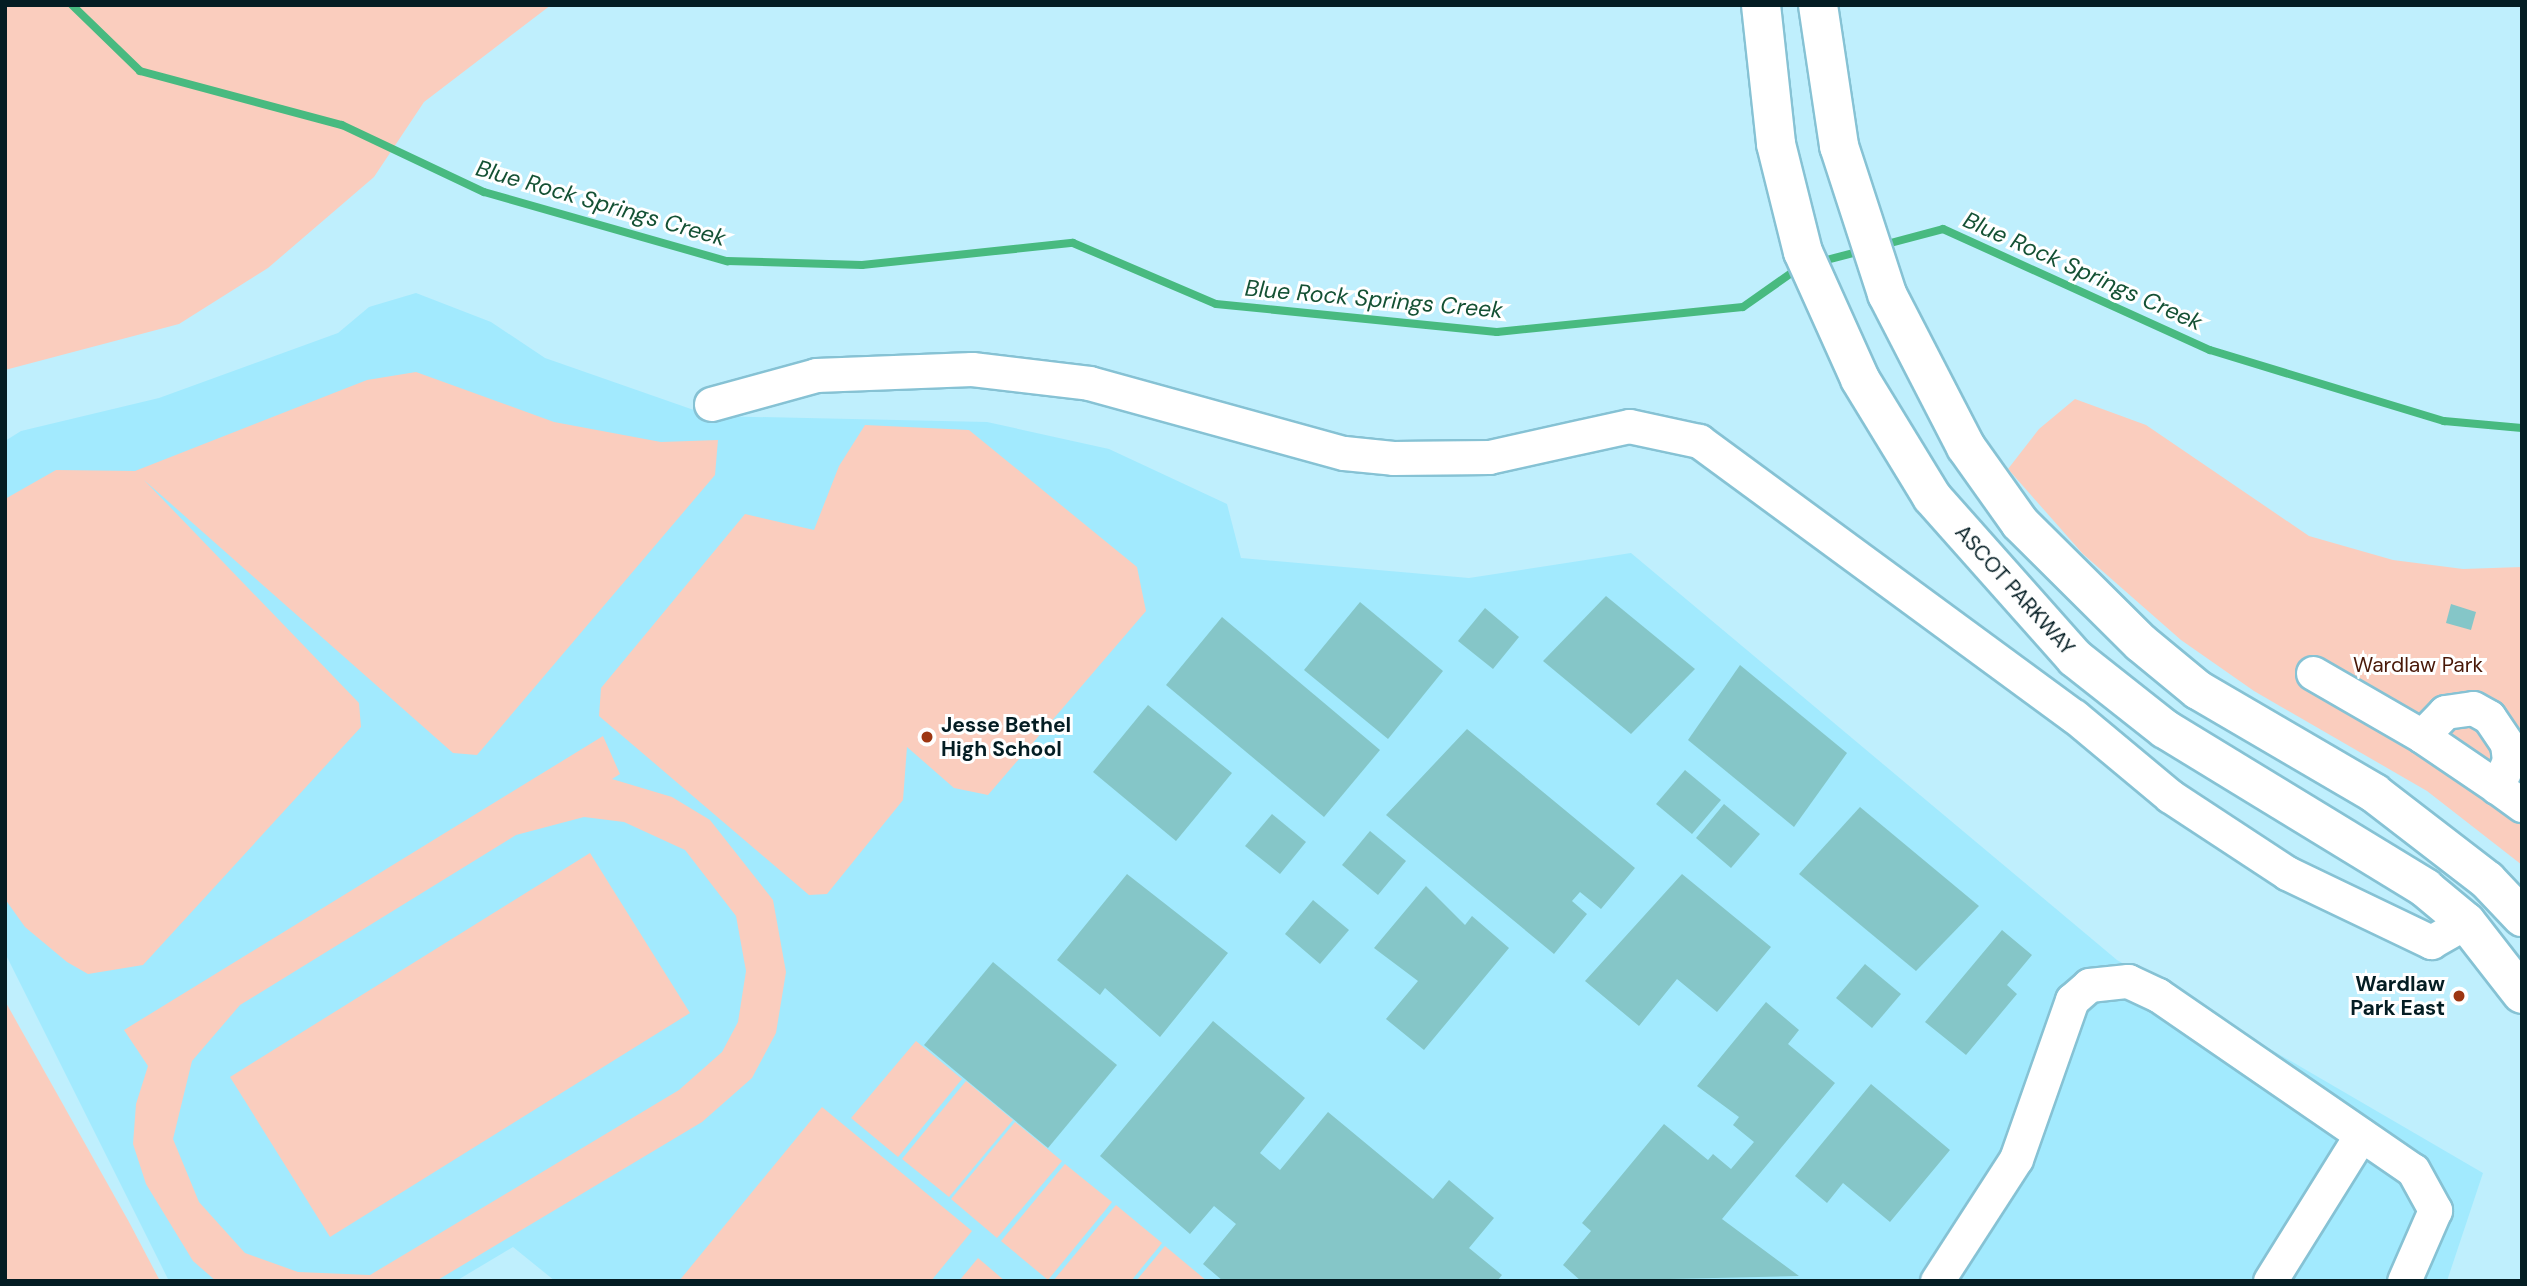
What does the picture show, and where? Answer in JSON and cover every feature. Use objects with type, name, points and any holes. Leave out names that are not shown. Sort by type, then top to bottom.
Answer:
[{"type":"main road","name":"ASCOT PARKWAY","points":[[1761,5],[1776,145],[1803,252],[1860,379],[1932,497],[2016,598],[2075,658],[2165,729],[2426,888],[2466,922],[2522,993]]},
{"type":"main road","points":[[1818,5],[1839,146],[1887,294],[1966,447],[2000,495],[2141,643],[2267,735],[2374,793],[2487,880],[2522,917]]},
{"type":"lane","points":[[711,404],[816,376],[972,369],[1089,383],[1332,450],[1393,458],[1489,457],[1629,426],[1699,441],[2074,716],[2170,796],[2287,873],[2431,942],[2466,922]]},
{"type":"lane","points":[[2313,673],[2422,736],[2509,796]]},
{"type":"lane","points":[[2422,736],[2445,712],[2473,708],[2489,717],[2507,744],[2509,796]]},
{"type":"lane","points":[[1938,1280],[2016,1159],[2072,1000],[2089,985],[2128,981],[2158,995],[2413,1170],[2435,1210],[2404,1281]]},
{"type":"lane","points":[[2270,1281],[2361,1135]]},
{"type":"shaded area","name":"Jesse Bethel High School","points":[[416,293],[491,322],[545,358],[711,416],[987,422],[1109,449],[1227,504],[1241,558],[1469,578],[1631,553],[2117,960],[2483,1173],[2447,1281],[555,1281],[513,1247],[456,1281],[169,1281],[5,953],[5,441],[21,431],[159,398],[338,333],[369,307]]},
{"type":"green space","points":[[5,5],[551,5],[424,102],[374,177],[268,268],[179,324],[5,370]]},
{"type":"green space","points":[[416,372],[554,422],[661,442],[718,440],[715,475],[477,755],[453,753],[144,480],[359,703],[361,727],[143,965],[88,974],[67,962],[25,927],[5,899],[5,499],[56,470],[135,471],[367,380]]},
{"type":"green space","name":"Wardlaw Park","points":[[2075,399],[2146,425],[2309,536],[2393,560],[2463,569],[2522,567],[2522,865],[2427,791],[2254,691],[2181,640],[2083,554],[2008,469],[2039,429]]},
{"type":"green space","points":[[865,425],[969,430],[1137,567],[1146,611],[988,795],[954,788],[907,747],[903,800],[827,894],[809,895],[599,716],[601,688],[745,514],[814,530],[839,466]]},
{"type":"green space","points":[[603,736],[620,774],[612,779],[672,797],[710,820],[773,900],[786,972],[776,1033],[752,1078],[702,1122],[436,1281],[216,1281],[193,1261],[146,1184],[133,1144],[136,1104],[148,1066],[124,1030]],"holes":[[[584,817],[624,822],[685,850],[736,916],[746,971],[738,1022],[722,1052],[679,1090],[370,1275],[298,1272],[245,1253],[199,1202],[173,1139],[192,1061],[240,1005],[516,835]]]},
{"type":"green space","points":[[590,853],[690,1013],[330,1237],[230,1077]]},
{"type":"green space","points":[[5,1001],[129,1222],[160,1281],[5,1281]]},
{"type":"green space","points":[[916,1041],[962,1079],[898,1157],[851,1118]]},
{"type":"green space","points":[[966,1081],[1013,1120],[949,1197],[902,1159]]},
{"type":"green space","points":[[822,1107],[972,1231],[931,1281],[679,1281]]},
{"type":"green space","points":[[1015,1122],[1062,1161],[997,1238],[951,1199]]},
{"type":"green space","points":[[1065,1164],[1112,1202],[1048,1280],[1001,1241]]},
{"type":"green space","points":[[1116,1205],[1162,1243],[1131,1281],[1053,1281]]},
{"type":"green space","points":[[1165,1246],[1207,1281],[1136,1281]]},
{"type":"green space","points":[[978,1258],[1005,1281],[959,1281]]},
{"type":"building","points":[[1606,596],[1695,669],[1631,734],[1543,661]]},
{"type":"building","points":[[1360,602],[1443,671],[1388,739],[1304,670]]},
{"type":"building","points":[[2451,604],[2476,612],[2471,630],[2446,623]]},
{"type":"building","points":[[1485,608],[1519,637],[1493,669],[1458,641]]},
{"type":"building","points":[[1222,617],[1380,750],[1324,817],[1166,685]]},
{"type":"building","points":[[1740,665],[1847,753],[1794,827],[1688,740]]},
{"type":"building","points":[[1148,705],[1232,773],[1176,841],[1093,772]]},
{"type":"building","points":[[1467,729],[1635,868],[1601,909],[1580,892],[1572,901],[1587,914],[1554,954],[1386,815]]},
{"type":"building","points":[[1685,770],[1721,800],[1692,834],[1656,804]]},
{"type":"building","points":[[1724,804],[1760,834],[1731,868],[1696,838]]},
{"type":"building","points":[[1860,807],[1979,906],[1916,971],[1799,874]]},
{"type":"building","points":[[1272,814],[1306,842],[1280,874],[1245,846]]},
{"type":"building","points":[[1370,831],[1406,861],[1378,895],[1342,865]]},
{"type":"building","points":[[1127,874],[1228,953],[1160,1037],[1105,988],[1100,995],[1057,960]]},
{"type":"building","points":[[1682,874],[1771,947],[1717,1012],[1677,979],[1639,1026],[1585,981]]},
{"type":"building","points":[[1426,886],[1465,925],[1472,916],[1509,948],[1424,1050],[1386,1019],[1418,981],[1374,948]]},
{"type":"building","points":[[1313,900],[1349,930],[1320,964],[1285,934]]},
{"type":"building","points":[[2002,930],[2032,955],[2007,985],[2017,994],[1966,1055],[1925,1022]]},
{"type":"building","points":[[993,962],[1117,1065],[1048,1148],[924,1045]]},
{"type":"building","points":[[1865,964],[1901,994],[1872,1028],[1836,998]]},
{"type":"building","points":[[1766,1002],[1799,1030],[1788,1044],[1835,1083],[1722,1219],[1799,1276],[1581,1281],[1563,1265],[1591,1231],[1582,1223],[1664,1124],[1708,1160],[1713,1154],[1731,1169],[1754,1142],[1733,1125],[1739,1117],[1697,1086]]},
{"type":"building","points":[[1213,1021],[1305,1098],[1260,1153],[1280,1170],[1328,1112],[1433,1199],[1449,1180],[1494,1218],[1469,1248],[1502,1275],[1497,1281],[1223,1281],[1203,1264],[1236,1224],[1214,1206],[1190,1234],[1100,1156]]},
{"type":"building","points":[[1871,1084],[1950,1150],[1890,1222],[1843,1183],[1827,1203],[1795,1176]]},
{"type":"waterway","name":"Blue Rock Springs Creek","points":[[72,5],[140,71],[342,125],[484,192],[727,261],[862,265],[1073,243],[1216,304],[1497,332],[1743,307],[1800,267]]},
{"type":"waterway","name":"Blue Rock Springs Creek","points":[[1883,245],[1943,229],[2210,350],[2444,421],[2522,428]]},
{"type":"waterway","name":"Blue Rock Springs Creek","points":[[1819,262],[1861,251]]},
{"type":"place","name":"Jesse Bethel High School","points":[[927,737]]},
{"type":"place","name":"Wardlaw Park East","points":[[2459,996]]}]
